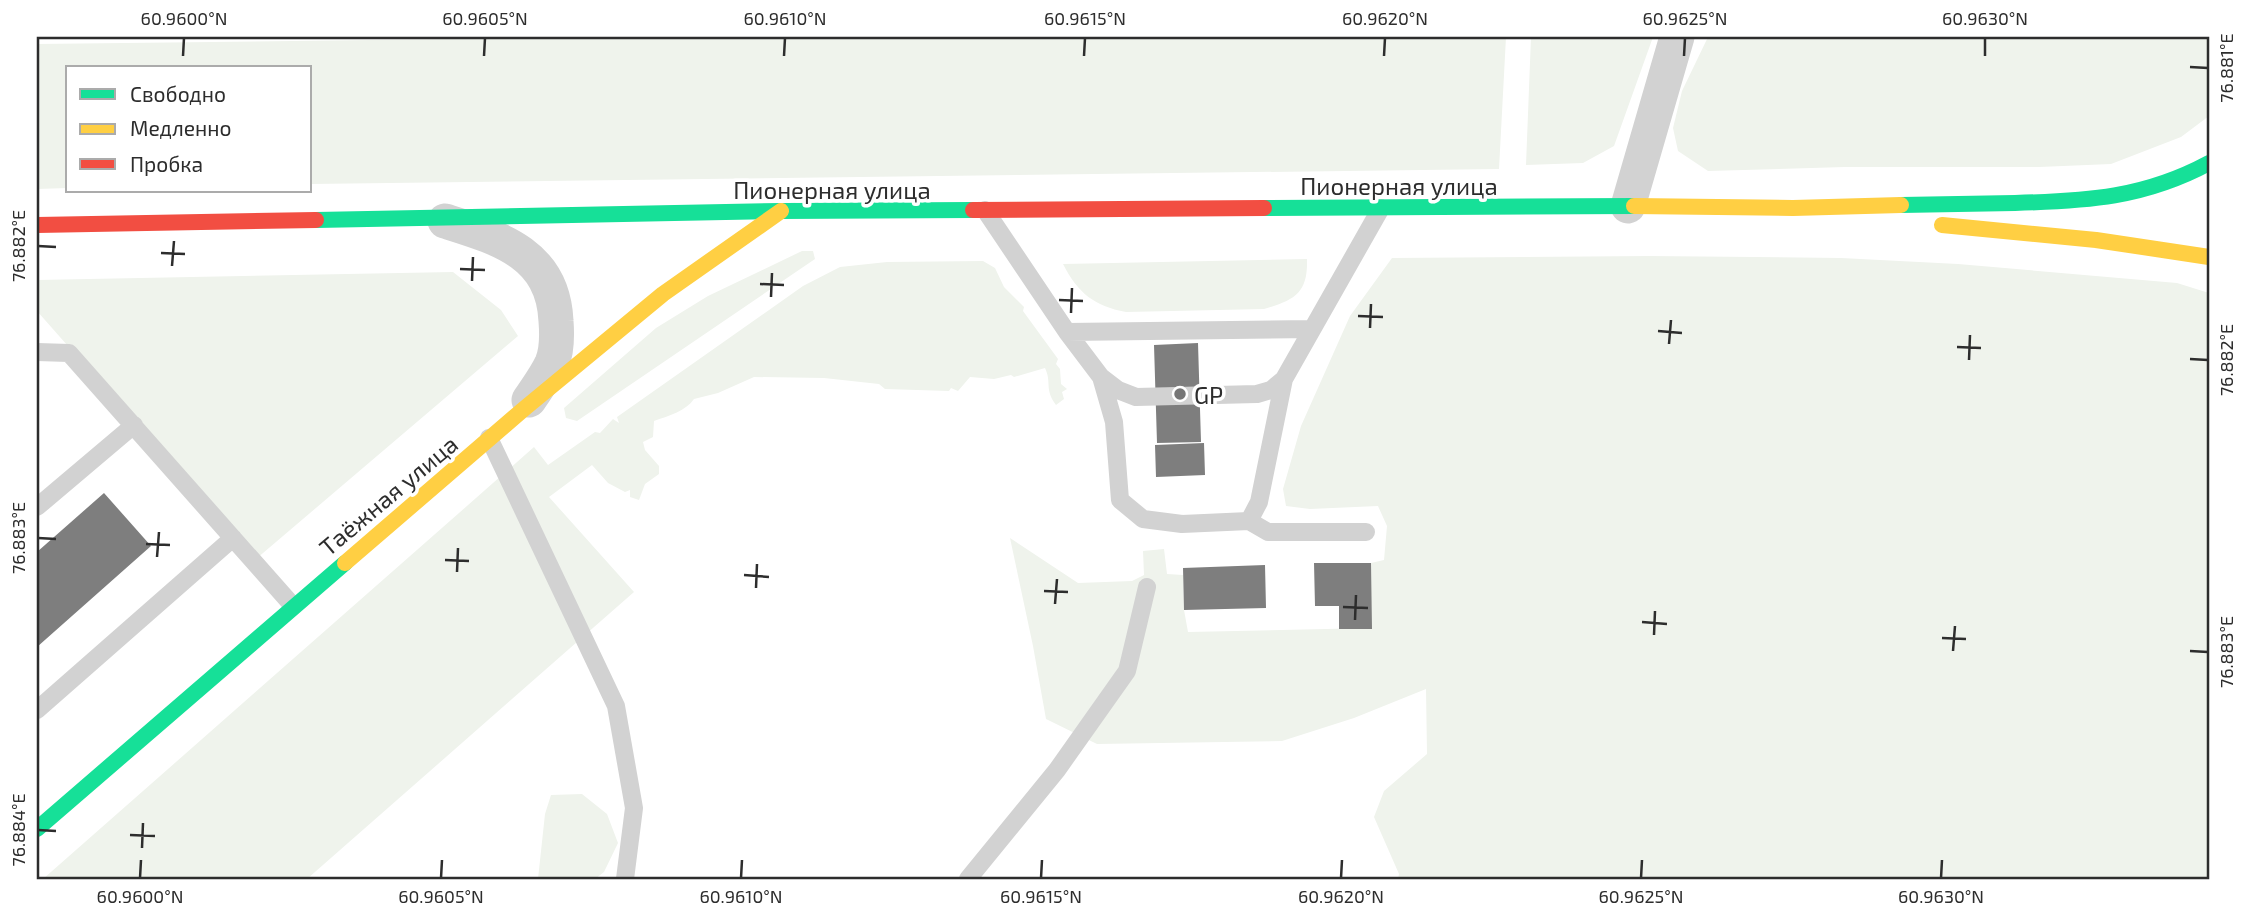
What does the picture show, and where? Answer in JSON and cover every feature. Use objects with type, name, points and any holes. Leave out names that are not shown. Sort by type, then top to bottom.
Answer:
[{"type":"street","points":[[1628,206],[1677,37]]},
{"type":"street","points":[[1793,208],[2081,201],[2123,196],[2161,185],[2209,163]]},
{"type":"street","name":"Пионерная улица","points":[[37,225],[780,211],[1628,206],[1793,208]]},
{"type":"street","points":[[1793,208],[1900,220]]},
{"type":"street","name":"Таёжная улица","points":[[37,829],[525,408],[663,294],[780,211]]},
{"type":"street","points":[[439,219],[496,237],[517,249],[535,266],[547,285],[555,306],[557,336],[553,362],[525,408]]},
{"type":"street","points":[[1926,223],[2096,240],[2209,257]]},
{"type":"lane","points":[[1249,521],[1259,502],[1284,379],[1381,208]]},
{"type":"lane","points":[[985,211],[1067,332],[1101,377],[1118,390],[1136,397],[1256,394],[1271,390],[1284,379]]},
{"type":"lane","points":[[1067,332],[1312,330]]},
{"type":"lane","points":[[37,352],[69,353],[293,606]]},
{"type":"lane","points":[[1101,377],[1114,422],[1120,499],[1143,519],[1182,524],[1249,521],[1268,532],[1366,532]]},
{"type":"lane","points":[[37,507],[134,425]]},
{"type":"lane","points":[[489,438],[616,706],[634,808],[625,879]]},
{"type":"lane","points":[[37,710],[233,538]]},
{"type":"lane","points":[[968,879],[1057,770],[1127,671],[1147,587]]},
{"type":"shaded area","points":[[624,37],[1506,37],[1499,169],[312,184],[312,66],[66,66],[66,188],[37,189],[37,44]]},
{"type":"shaded area","points":[[1531,37],[1653,37],[1614,146],[1583,163],[1526,165]]},
{"type":"shaded area","points":[[1708,37],[2209,37],[2209,116],[2181,137],[2111,164],[1708,171],[1678,151],[1673,128],[1682,91]]},
{"type":"shaded area","points":[[802,251],[813,251],[815,259],[577,421],[566,418],[564,408],[656,328],[708,296]]},
{"type":"shaded area","points":[[1392,258],[1841,258],[1958,264],[2177,283],[2209,293],[2209,879],[1398,879],[1399,874],[1374,817],[1384,791],[1427,754],[1426,689],[1354,718],[1282,741],[1097,744],[1046,719],[1010,538],[1078,583],[1132,581],[1144,575],[1143,551],[1164,549],[1167,574],[1183,575],[1188,632],[1371,628],[1371,563],[1384,560],[1387,526],[1378,506],[1310,509],[1286,506],[1283,489],[1301,426],[1350,316]]},
{"type":"shaded area","points":[[1307,259],[1305,280],[1298,293],[1284,302],[1264,309],[1126,312],[1105,306],[1088,297],[1063,264]]},
{"type":"shaded area","points":[[983,261],[995,268],[1004,287],[1024,307],[1023,311],[1058,359],[1056,364],[1060,369],[1061,384],[1067,389],[1062,392],[1064,399],[1056,405],[1050,395],[1045,368],[1014,377],[970,377],[958,391],[951,388],[949,391],[885,389],[879,384],[824,378],[754,377],[718,393],[694,399],[682,410],[654,421],[653,437],[643,442],[645,450],[659,466],[659,474],[645,484],[639,500],[630,497],[630,490],[625,492],[608,483],[592,465],[549,497],[634,592],[307,879],[43,879],[534,447],[548,465],[595,432],[600,433],[613,419],[619,423],[617,417],[803,286],[840,267],[887,262]]},
{"type":"shaded area","points":[[453,272],[501,310],[518,336],[256,559],[37,311],[37,280]]},
{"type":"shaded area","points":[[582,794],[607,814],[618,843],[604,872],[595,879],[538,879],[545,814],[551,795]]},
{"type":"building","points":[[1198,343],[1201,442],[1157,443],[1154,345]]},
{"type":"building","points":[[1204,443],[1205,475],[1156,477],[1155,445]]},
{"type":"building","points":[[104,493],[151,546],[37,647],[37,552]]},
{"type":"building","points":[[1314,563],[1371,563],[1372,629],[1339,629],[1339,606],[1315,606]]},
{"type":"building","points":[[1265,565],[1266,608],[1184,610],[1183,568]]},
{"type":"traffic: fast","points":[[1901,205],[2091,199],[2161,184],[2209,163]]},
{"type":"traffic: fast","points":[[1264,208],[1634,206]]},
{"type":"traffic: fast","points":[[316,220],[973,210]]},
{"type":"traffic: fast","points":[[37,829],[345,563]]},
{"type":"traffic: slow","points":[[1634,206],[1793,208],[1901,205]]},
{"type":"traffic: slow","points":[[345,563],[663,294],[781,211]]},
{"type":"traffic: slow","points":[[1942,225],[2096,240],[2209,257]]},
{"type":"traffic: jam","points":[[973,210],[1264,208]]},
{"type":"traffic: jam","points":[[37,225],[316,220]]},
{"type":"place","name":"GP","points":[[1180,394]]}]
